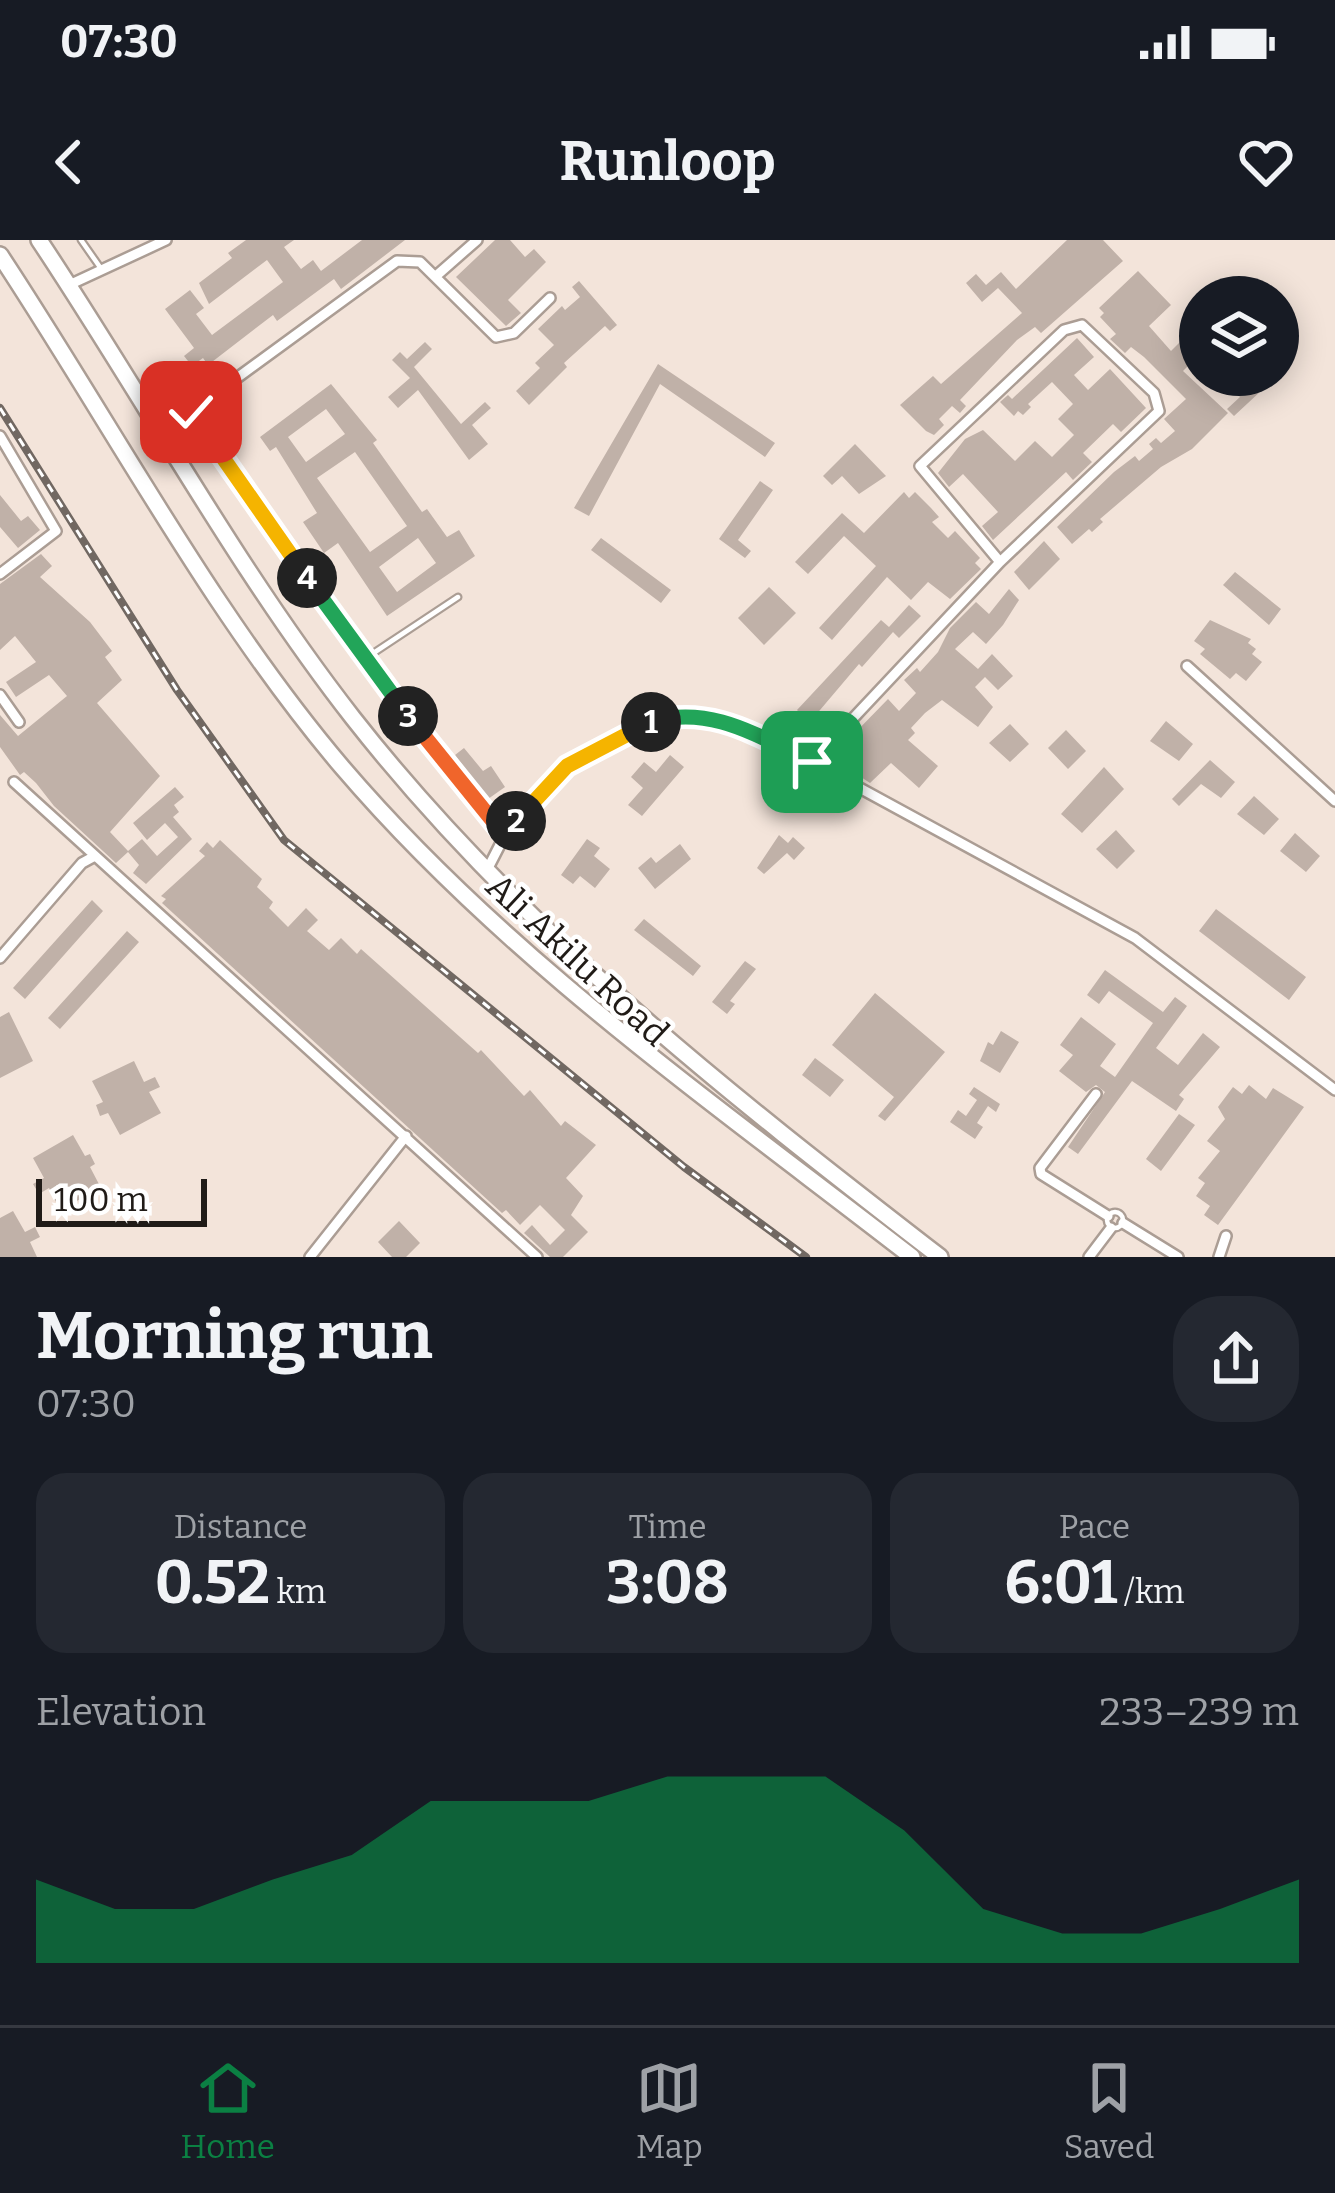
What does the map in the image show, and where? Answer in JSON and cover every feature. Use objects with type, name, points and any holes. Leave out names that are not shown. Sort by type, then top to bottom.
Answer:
[{"type":"main road","name":"Ali Akilu Road","points":[[39,240],[328,684],[485,872],[680,1054],[940,1257]]},
{"type":"main road","name":"Ali Akilu Road","points":[[0,255],[269,676],[375,805],[427,860],[567,986],[912,1257]]},
{"type":"street","points":[[69,285],[166,240]]},
{"type":"street","points":[[436,276],[477,240]]},
{"type":"street","points":[[164,432],[397,261],[419,262],[496,337],[514,333],[550,298]]},
{"type":"street","points":[[812,762],[1000,562],[1159,411],[1154,394],[1082,325],[1064,330],[920,466],[1000,562]]},
{"type":"street","points":[[191,412],[428,744],[505,836]]},
{"type":"street","points":[[0,436],[56,531],[0,574]]},
{"type":"street","points":[[1186,666],[1335,801]]},
{"type":"street","points":[[0,695],[19,722]]},
{"type":"street","points":[[485,872],[505,836],[545,784],[567,766],[641,725],[676,715],[721,720],[812,762],[1135,938],[1335,1090]]},
{"type":"street","points":[[14,782],[537,1257]]},
{"type":"street","points":[[0,958],[82,863],[93,857]]},
{"type":"street","points":[[1089,1257],[1110,1222],[1041,1174],[1040,1168],[1096,1094]]},
{"type":"street","points":[[310,1257],[406,1136]]},
{"type":"street","points":[[1123,1223],[1178,1257]]},
{"type":"street","points":[[1219,1257],[1226,1236]]},
{"type":"lane","points":[[81,240],[102,270]]},
{"type":"lane","points":[[366,658],[458,597]]},
{"type":"lane","points":[[1110,1222],[1117,1212],[1123,1223]]},
{"type":"lane","points":[[1110,1222],[1123,1223]]},
{"type":"building","points":[[246,240],[294,240],[284,247],[301,269],[313,260],[321,271],[362,240],[405,240],[341,289],[334,279],[277,321],[273,315],[208,365],[203,358],[192,366],[184,356],[194,348],[165,309],[190,290],[204,308],[196,314],[212,335],[283,282],[267,260],[209,304],[199,283],[232,258],[228,253]]},
{"type":"building","points":[[495,240],[510,240],[525,257],[534,249],[546,262],[508,300],[521,313],[506,326],[456,277]]},
{"type":"building","points":[[1067,240],[1103,240],[1123,261],[1041,333],[1035,327],[1017,340],[960,400],[966,406],[960,413],[952,406],[939,419],[944,425],[934,435],[926,431],[900,405],[933,376],[941,384],[1022,313],[998,288],[982,302],[966,283],[976,274],[986,285],[1001,272],[1016,289]]},
{"type":"building","points":[[1138,271],[1171,305],[1149,326],[1171,351],[1179,343],[1179,392],[1131,347],[1125,353],[1110,339],[1116,334],[1100,317],[1104,313],[1099,308]]},
{"type":"building","points":[[579,281],[617,325],[610,331],[605,326],[564,363],[567,367],[529,405],[516,391],[540,368],[535,363],[554,345],[538,329],[562,306],[565,310],[580,297],[572,287]]},
{"type":"building","points":[[1077,338],[1094,357],[1074,375],[1088,390],[1110,369],[1146,408],[1121,432],[1113,424],[1083,453],[1092,462],[1073,480],[1066,472],[993,540],[982,526],[998,512],[963,474],[949,487],[938,473],[965,439],[983,430],[1015,461],[1035,441],[1052,457],[1074,435],[1058,419],[1073,404],[1052,382],[1023,415],[1018,411],[1014,416],[1000,402],[1008,395],[1012,399]]},
{"type":"building","points":[[425,342],[432,349],[414,367],[461,424],[485,402],[491,408],[472,425],[488,444],[469,460],[418,390],[398,408],[388,397],[410,378],[392,360],[400,352],[407,359]]},
{"type":"building","points":[[658,364],[775,443],[765,457],[660,384],[589,516],[574,508]]},
{"type":"building","points":[[331,384],[377,440],[373,443],[422,512],[427,509],[447,537],[459,530],[475,556],[387,616],[338,543],[324,553],[303,522],[317,513],[276,447],[270,451],[260,437]],"holes":[[[326,409],[345,434],[306,462],[288,437]],[[355,452],[407,526],[370,552],[317,478]],[[418,538],[436,563],[397,592],[379,567]]]},
{"type":"building","points":[[1183,396],[1210,396],[1228,413],[1192,449],[1161,467],[1100,519],[1103,522],[1092,532],[1089,529],[1072,544],[1057,527],[1114,472],[1135,456],[1139,461],[1153,449],[1149,444],[1156,438],[1161,443],[1175,431],[1164,419],[1186,399]]},
{"type":"building","points":[[1256,396],[1234,416],[1227,409],[1240,397]]},
{"type":"building","points":[[855,444],[886,476],[859,494],[842,476],[832,485],[823,476]]},
{"type":"building","points":[[760,481],[773,490],[738,540],[751,551],[745,558],[719,539]]},
{"type":"building","points":[[904,492],[909,498],[915,492],[931,508],[939,517],[932,522],[948,538],[955,531],[980,558],[975,563],[981,569],[950,599],[928,582],[911,600],[887,577],[832,640],[819,628],[876,566],[844,536],[808,574],[795,562],[842,513],[864,533]]},
{"type":"building","points":[[0,495],[21,521],[28,516],[40,530],[18,548],[0,527]]},
{"type":"building","points":[[601,538],[671,590],[661,603],[591,550]]},
{"type":"building","points":[[1044,541],[1060,559],[1029,590],[1014,572]]},
{"type":"building","points":[[41,554],[52,566],[40,577],[90,622],[112,651],[105,657],[122,680],[97,703],[160,776],[110,832],[128,851],[142,839],[157,856],[178,837],[165,823],[147,840],[133,823],[175,787],[184,797],[174,805],[179,812],[173,817],[192,839],[146,884],[133,873],[139,865],[128,852],[116,863],[24,772],[20,775],[0,747],[0,715],[18,736],[67,696],[49,675],[16,697],[6,682],[36,662],[15,636],[0,650],[0,584]]},
{"type":"building","points":[[1235,572],[1281,609],[1269,625],[1223,585]]},
{"type":"building","points":[[769,587],[796,613],[764,645],[738,618]]},
{"type":"building","points":[[1009,589],[1019,600],[986,644],[973,632],[955,649],[978,669],[992,654],[1013,676],[998,690],[985,677],[975,687],[993,707],[978,727],[942,700],[925,713],[911,728],[915,733],[908,740],[938,766],[919,788],[891,763],[870,783],[843,765],[856,743],[850,738],[888,699],[899,711],[916,693],[904,680],[917,668],[920,672],[938,652],[950,628],[976,602],[989,614]]},
{"type":"building","points":[[909,605],[921,616],[899,638],[893,632],[862,667],[859,664],[809,723],[797,710],[881,620],[889,627]]},
{"type":"building","points":[[1210,620],[1251,639],[1248,643],[1256,649],[1252,654],[1262,662],[1246,681],[1236,673],[1230,679],[1200,654],[1205,649],[1194,641]]},
{"type":"building","points":[[1166,721],[1193,744],[1179,761],[1150,741]]},
{"type":"building","points":[[1010,724],[1029,744],[1010,762],[989,743]]},
{"type":"building","points":[[1066,730],[1086,751],[1068,769],[1048,748]]},
{"type":"building","points":[[464,748],[483,771],[491,766],[505,787],[488,799],[455,755]]},
{"type":"building","points":[[670,755],[684,767],[642,816],[628,805],[643,788],[631,777],[644,762],[656,772]]},
{"type":"building","points":[[1210,760],[1235,782],[1221,798],[1201,784],[1179,806],[1172,799]]},
{"type":"building","points":[[1104,767],[1124,789],[1082,833],[1061,814]]},
{"type":"building","points":[[1254,796],[1279,819],[1264,835],[1237,814]]},
{"type":"building","points":[[1116,830],[1135,851],[1117,869],[1096,849]]},
{"type":"building","points":[[1295,833],[1320,856],[1306,872],[1280,851]]},
{"type":"building","points":[[779,835],[788,843],[793,837],[805,848],[794,860],[787,853],[764,874],[757,868]]},
{"type":"building","points":[[587,839],[600,848],[594,856],[610,869],[595,888],[580,876],[573,884],[561,875]]},
{"type":"building","points":[[220,840],[262,879],[257,887],[288,927],[306,908],[318,920],[307,931],[329,950],[341,938],[357,954],[361,949],[478,1053],[481,1050],[524,1096],[530,1090],[561,1126],[565,1121],[596,1145],[566,1178],[583,1196],[571,1215],[588,1232],[563,1257],[550,1257],[524,1233],[532,1225],[550,1245],[565,1230],[540,1205],[520,1225],[506,1210],[502,1213],[162,903],[166,899],[161,896],[205,856],[199,851],[207,842],[213,848]]},
{"type":"building","points":[[680,844],[691,859],[655,889],[638,868],[651,857],[656,863]]},
{"type":"building","points":[[92,900],[103,911],[25,999],[13,988]]},
{"type":"building","points":[[1216,909],[1306,977],[1289,1000],[1199,931]]},
{"type":"building","points":[[644,919],[701,966],[693,976],[634,930]]},
{"type":"building","points":[[127,931],[139,942],[60,1029],[48,1018]]},
{"type":"building","points":[[745,961],[756,969],[730,1001],[735,1004],[727,1014],[712,1002]]},
{"type":"building","points":[[1105,970],[1163,1012],[1175,997],[1187,1006],[1156,1048],[1178,1065],[1203,1033],[1220,1047],[1179,1095],[1184,1099],[1176,1111],[1132,1081],[1078,1154],[1068,1147],[1105,1092],[1096,1085],[1086,1092],[1059,1071],[1073,1055],[1060,1045],[1081,1017],[1116,1044],[1100,1066],[1115,1077],[1153,1023],[1109,991],[1099,1004],[1087,995]]},
{"type":"building","points":[[875,993],[945,1052],[885,1121],[878,1116],[894,1097],[832,1045]]},
{"type":"building","points":[[9,1012],[33,1061],[0,1078],[0,1017]]},
{"type":"building","points":[[1001,1031],[1019,1042],[1000,1073],[980,1061],[988,1042],[993,1045]]},
{"type":"building","points":[[815,1058],[844,1080],[830,1097],[802,1075]]},
{"type":"building","points":[[134,1061],[144,1082],[155,1077],[160,1087],[149,1092],[161,1113],[120,1135],[108,1113],[100,1116],[96,1105],[103,1102],[92,1081]]},
{"type":"building","points":[[1249,1085],[1266,1099],[1273,1088],[1304,1107],[1218,1225],[1204,1215],[1210,1206],[1196,1196],[1205,1183],[1198,1178],[1220,1151],[1207,1141],[1225,1119],[1218,1107],[1233,1087],[1242,1094]]},
{"type":"building","points":[[974,1087],[1000,1104],[996,1112],[988,1106],[977,1123],[983,1127],[975,1139],[950,1122],[958,1110],[966,1116],[977,1100],[969,1094]]},
{"type":"building","points":[[1179,1114],[1195,1125],[1161,1171],[1146,1159]]},
{"type":"building","points":[[73,1135],[85,1156],[90,1154],[95,1164],[90,1167],[101,1188],[60,1210],[49,1188],[39,1194],[33,1184],[44,1178],[33,1158]]},
{"type":"building","points":[[13,1211],[25,1232],[35,1227],[40,1237],[30,1242],[37,1257],[0,1257],[0,1218]]},
{"type":"building","points":[[399,1221],[420,1243],[406,1257],[392,1257],[378,1242]]},
{"type":"railway","points":[[0,408],[177,690],[284,840],[684,1167],[806,1257]]},
{"type":"route","points":[[191,412],[428,744],[505,836],[545,784],[567,766],[641,725],[676,715],[721,720],[812,762]]}]
